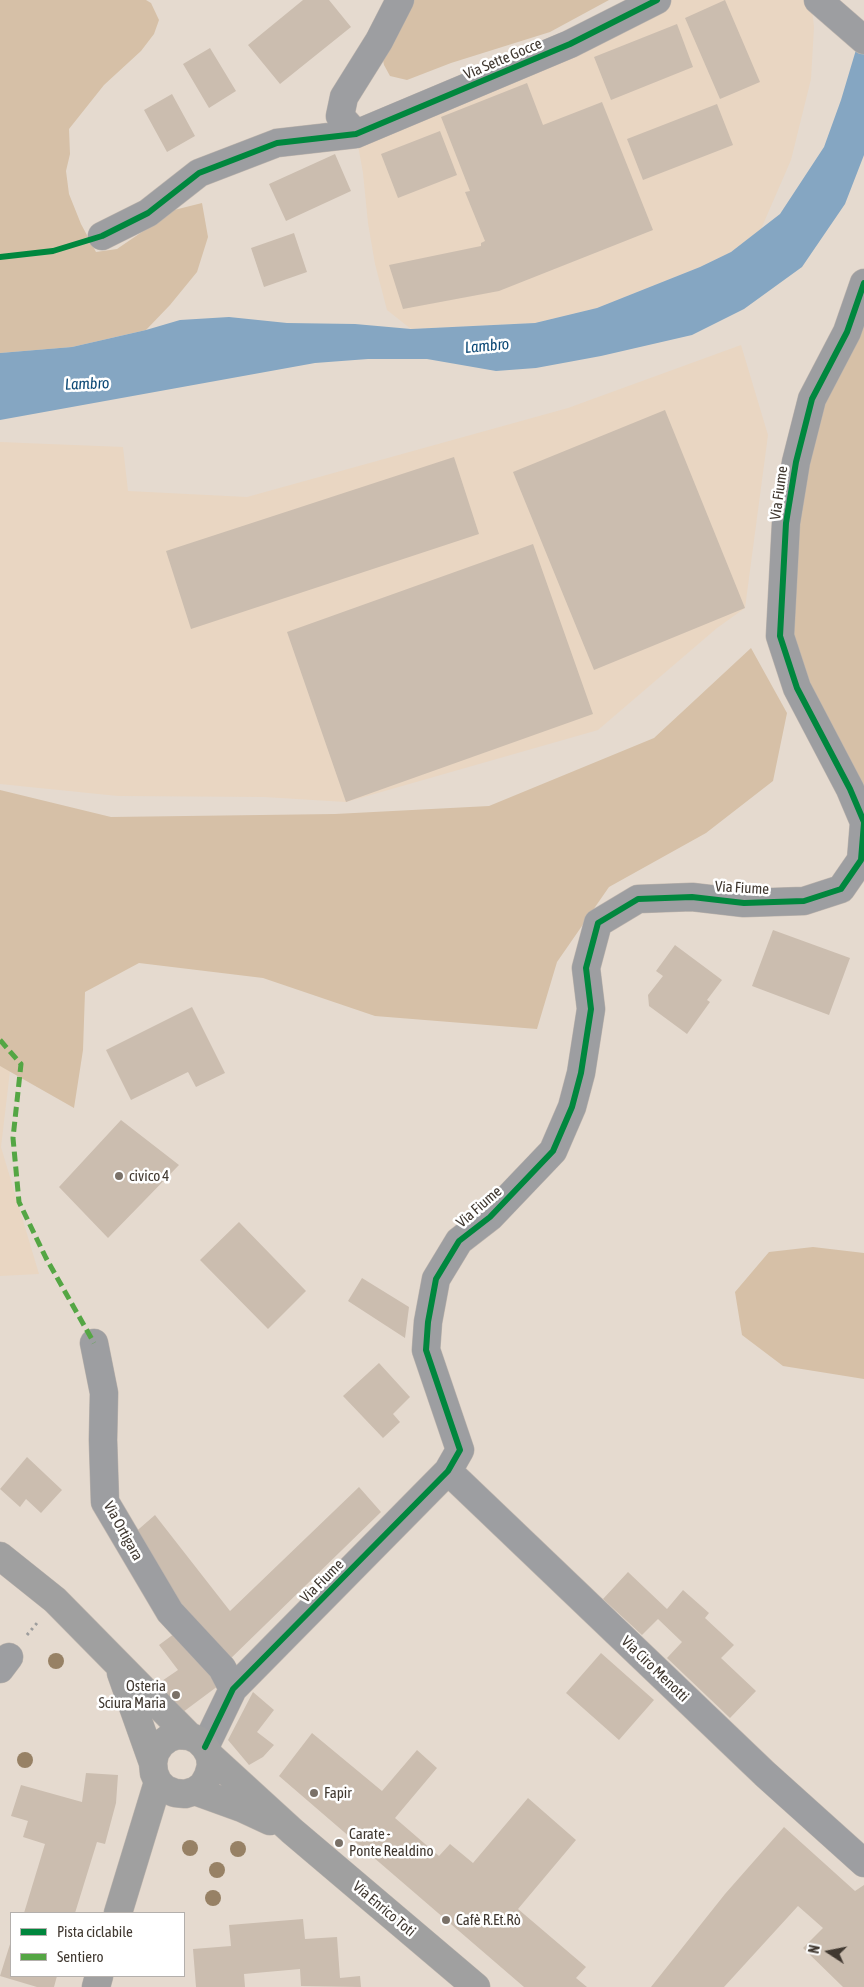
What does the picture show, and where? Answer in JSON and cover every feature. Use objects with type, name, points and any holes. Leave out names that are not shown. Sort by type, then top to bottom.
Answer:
[{"type":"main road","name":"Via Enrico Toti","points":[[0,1556],[55,1600],[201,1746],[292,1831],[476,1987]]},
{"type":"main road","points":[[118,1665],[155,1773],[165,1789],[175,1793],[190,1792]]},
{"type":"main road","points":[[118,1912],[138,1846],[155,1773],[158,1749],[169,1738],[178,1735],[201,1746],[211,1766],[203,1785],[190,1792],[138,1846]]},
{"type":"main road","name":"Via Enrico Toti","points":[[190,1792],[242,1808],[292,1831]]},
{"type":"street","points":[[356,134],[340,116],[344,97],[379,40],[400,0]]},
{"type":"street","name":"Via Sette Gocce","points":[[102,236],[148,213],[199,173],[276,143],[356,134],[570,44],[657,0]]},
{"type":"street","points":[[818,0],[864,40]]},
{"type":"street","name":"Via Fiume","points":[[201,1746],[233,1689],[448,1471],[460,1450],[426,1350],[428,1322],[436,1279],[459,1241],[490,1218],[553,1151],[572,1107],[581,1073],[591,1009],[586,968],[598,922],[638,899],[692,897],[744,903],[804,901],[840,889],[861,860],[864,823],[850,789],[798,688],[780,636],[786,523],[796,462],[812,399],[847,332],[864,283]]},
{"type":"street","name":"Via Ortigara","points":[[94,1343],[104,1393],[104,1502],[170,1612],[222,1668],[233,1689]]},
{"type":"street","name":"Via Ciro Menotti","points":[[448,1471],[765,1774],[864,1863]]},
{"type":"path","points":[[5,1663],[55,1600]]},
{"type":"shaded area","points":[[0,0],[146,0],[151,3],[159,20],[154,34],[141,51],[104,85],[69,129],[70,154],[66,171],[69,194],[81,224],[96,252],[117,249],[174,210],[202,203],[208,237],[197,272],[170,305],[146,330],[72,347],[0,353]]},
{"type":"shaded area","points":[[400,0],[609,0],[550,32],[451,63],[407,80],[390,76],[384,65],[379,41]]},
{"type":"shaded area","points":[[657,0],[811,0],[814,27],[811,79],[791,160],[761,229],[731,252],[700,267],[597,308],[535,323],[411,329],[387,310],[375,264],[356,134]]},
{"type":"shaded area","points":[[864,283],[864,822],[797,688],[782,592],[796,462]]},
{"type":"shaded area","points":[[741,345],[768,435],[745,608],[717,628],[598,730],[346,802],[264,797],[118,796],[0,784],[0,442],[123,447],[128,491],[247,497],[568,408]]},
{"type":"shaded area","points":[[751,648],[787,713],[773,781],[706,833],[609,887],[557,962],[537,1029],[375,1016],[263,978],[139,963],[85,992],[83,1050],[74,1108],[0,1066],[0,790],[111,817],[335,814],[489,806],[654,738]]},
{"type":"shaded area","points":[[0,1066],[10,1071],[1,1147],[39,1274],[0,1276]]},
{"type":"shaded area","points":[[813,1247],[864,1253],[864,1379],[783,1366],[742,1335],[735,1292],[769,1252]]},
{"type":"water","name":"Lambro","points":[[861,33],[864,36],[864,155],[845,204],[802,267],[744,309],[692,335],[601,356],[536,368],[496,371],[427,359],[368,359],[315,363],[0,420],[0,353],[72,347],[180,320],[229,317],[287,323],[355,324],[411,329],[535,323],[597,308],[700,267],[731,252],[780,214],[824,147],[841,100]]},
{"type":"building","points":[[303,0],[329,0],[351,27],[280,84],[248,45]]},
{"type":"building","points":[[725,0],[760,82],[720,99],[685,18]]},
{"type":"building","points":[[677,24],[693,67],[611,100],[594,57]]},
{"type":"building","points":[[210,48],[236,91],[209,108],[183,64]]},
{"type":"building","points":[[527,83],[543,125],[602,102],[653,230],[499,291],[403,309],[389,265],[481,246],[481,243],[485,241],[465,192],[470,191],[441,117]]},
{"type":"building","points":[[172,94],[195,136],[167,152],[144,110]]},
{"type":"building","points":[[717,104],[733,145],[643,180],[627,139]]},
{"type":"building","points":[[440,131],[457,175],[398,198],[381,154]]},
{"type":"building","points":[[335,154],[351,191],[286,221],[269,184]]},
{"type":"building","points":[[294,233],[307,272],[264,287],[251,248]]},
{"type":"building","points":[[665,410],[745,608],[594,670],[513,472]]},
{"type":"building","points":[[454,457],[479,534],[191,629],[166,551]]},
{"type":"building","points":[[533,544],[593,714],[346,802],[287,632]]},
{"type":"building","points":[[773,930],[850,958],[829,1015],[752,986]]},
{"type":"building","points":[[675,945],[722,980],[707,1000],[710,1002],[687,1034],[649,1006],[648,995],[663,976],[656,971]]},
{"type":"building","points":[[192,1007],[225,1073],[196,1087],[188,1072],[131,1100],[106,1050]]},
{"type":"building","name":"civico 4","points":[[121,1120],[179,1165],[108,1238],[59,1187]]},
{"type":"building","points":[[239,1222],[306,1291],[268,1329],[200,1260]]},
{"type":"building","points":[[362,1278],[409,1307],[405,1338],[348,1301]]},
{"type":"building","points":[[379,1363],[410,1397],[393,1414],[400,1422],[383,1438],[343,1396]]},
{"type":"building","points":[[27,1457],[62,1490],[41,1513],[26,1499],[20,1507],[0,1489]]},
{"type":"building","points":[[359,1487],[381,1512],[225,1664],[132,1535],[155,1515],[230,1611]]},
{"type":"building","points":[[628,1572],[667,1609],[683,1590],[709,1613],[705,1618],[734,1645],[721,1658],[756,1691],[730,1718],[667,1658],[682,1642],[658,1619],[642,1635],[603,1599]]},
{"type":"building","points":[[182,1628],[222,1683],[179,1715],[156,1685],[178,1670],[159,1645]]},
{"type":"building","points":[[601,1653],[654,1700],[619,1740],[566,1693]]},
{"type":"building","points":[[253,1692],[274,1710],[257,1732],[274,1745],[263,1757],[249,1765],[228,1740]]},
{"type":"building","points":[[312,1733],[382,1791],[417,1750],[437,1768],[395,1818],[439,1856],[450,1844],[473,1863],[528,1798],[576,1840],[518,1909],[586,1967],[576,1978],[587,1987],[524,1987],[279,1776]]},
{"type":"building","points":[[86,1773],[118,1775],[116,1803],[105,1844],[97,1842],[75,1912],[24,1912],[45,1844],[23,1837],[28,1821],[11,1816],[21,1785],[82,1802]]},
{"type":"building","points":[[784,1827],[855,1891],[864,1885],[864,1987],[843,1987],[803,1948],[823,1928],[798,1906],[724,1987],[651,1987],[725,1894]]},
{"type":"building","points":[[303,1919],[305,1939],[337,1937],[340,1978],[360,1976],[361,1987],[301,1986],[300,1969],[244,1974],[245,1987],[196,1987],[193,1949],[231,1946],[229,1925]]},
{"type":"building","points":[[10,1944],[10,1977],[57,1977],[54,1987],[37,1987],[0,1976]]},
{"type":"marked path","points":[[0,1040],[21,1064],[13,1138],[19,1202],[46,1258],[94,1343]]},
{"type":"cycle path","points":[[0,257],[53,251],[102,236],[148,213],[199,173],[277,143],[356,134],[570,44],[657,0]]},
{"type":"cycle path","points":[[864,283],[847,332],[812,399],[796,462],[786,523],[780,636],[797,688],[850,789],[864,822]]},
{"type":"cycle path","points":[[205,1747],[233,1689],[448,1471],[460,1450],[426,1350],[428,1322],[436,1279],[459,1241],[490,1217],[553,1151],[572,1107],[581,1073],[591,1009],[586,968],[598,923],[638,899],[692,897],[744,903],[804,901],[841,889],[861,860],[864,823]]},
{"type":"place","name":"civico 4","points":[[119,1176]]},
{"type":"place","name":"Osteria Sciura Maria","points":[[176,1695]]},
{"type":"place","name":"Fapir","points":[[314,1793]]},
{"type":"place","name":"Carate - Ponte Realdino","points":[[339,1843]]},
{"type":"place","name":"Cafè R.Et.Rò","points":[[446,1920]]}]
